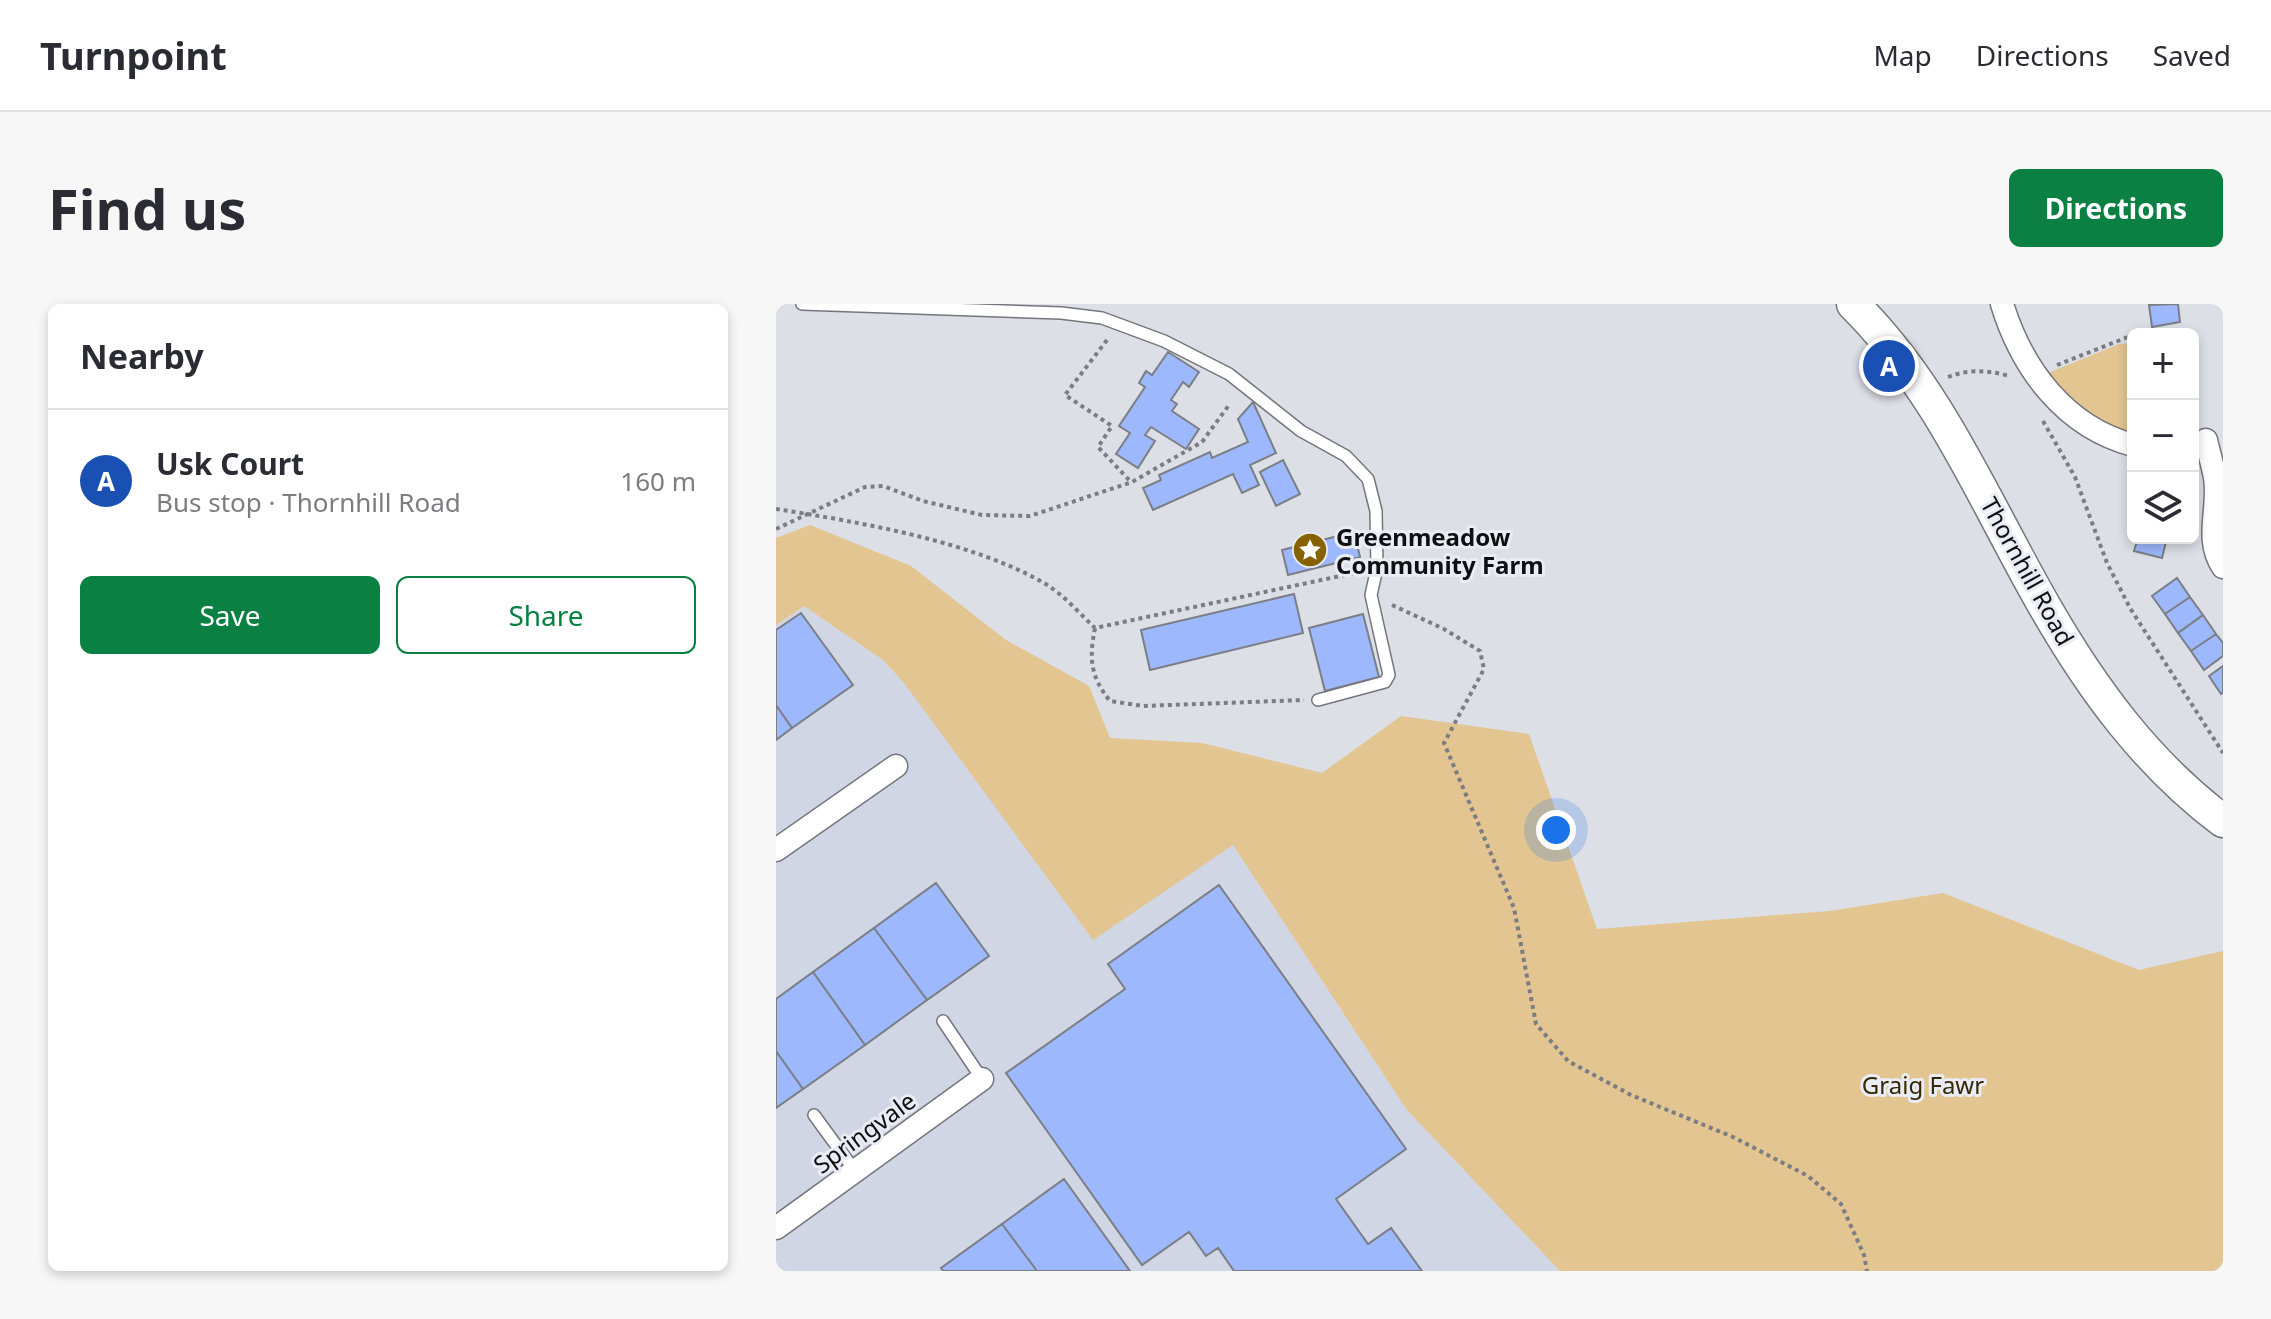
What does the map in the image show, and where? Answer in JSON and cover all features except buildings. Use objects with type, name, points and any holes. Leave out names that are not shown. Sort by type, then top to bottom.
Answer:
[{"type":"street","name":"Thornhill Road","points":[[1853,304],[1924,391],[1988,497],[2044,606],[2106,703],[2158,765],[2223,821]]},
{"type":"street","points":[[2002,304],[2014,340],[2052,397],[2079,421],[2110,439],[2127,443]]},
{"type":"street","points":[[2207,440],[2215,479],[2216,512],[2212,536],[2215,556],[2223,567]]},
{"type":"street","points":[[776,850],[896,766]]},
{"type":"street","name":"Springvale","points":[[776,1228],[982,1079]]},
{"type":"lane","points":[[802,304],[1061,313],[1102,318],[1164,341],[1229,374],[1301,431],[1346,456],[1368,479],[1376,511],[1377,568],[1371,595],[1389,675],[1385,682],[1318,700]]},
{"type":"lane","points":[[943,1021],[982,1079]]},
{"type":"lane","points":[[814,1115],[855,1171]]},
{"type":"path","points":[[1942,378],[1962,371],[1985,370],[2007,375],[2022,383],[2033,372],[2127,338]]},
{"type":"path","points":[[1107,340],[1065,395],[1112,426],[1098,447],[1132,482]]},
{"type":"path","points":[[776,529],[865,487],[883,486],[923,501],[982,515],[1030,516],[1132,482],[1202,442],[1229,405]]},
{"type":"path","points":[[2037,410],[2075,477],[2107,563],[2130,608],[2223,753]]},
{"type":"path","points":[[776,509],[954,545],[1001,562],[1046,584],[1095,628]]},
{"type":"path","points":[[1095,628],[1377,568]]},
{"type":"path","points":[[1371,595],[1444,629],[1480,651],[1484,669],[1444,743],[1514,908],[1536,1024],[1568,1061],[1631,1095],[1733,1137],[1808,1176],[1841,1204],[1864,1255],[1867,1271]]},
{"type":"path","points":[[1095,628],[1090,650],[1096,683],[1110,701],[1143,706],[1318,700]]},
{"type":"shaded area","points":[[804,606],[883,660],[904,683],[1233,845],[1407,1110],[1560,1271],[776,1271],[776,625]]},
{"type":"green space","points":[[2127,343],[2127,432],[2096,418],[2076,403],[2048,373]]},
{"type":"green space","name":"Graig Fawr","points":[[810,525],[911,566],[1006,640],[1089,686],[1110,738],[1202,743],[1322,773],[1401,716],[1529,734],[1597,929],[1830,911],[1943,893],[2139,970],[2223,951],[2223,1271],[1560,1271],[1407,1110],[1233,845],[1093,940],[904,683],[883,660],[804,606],[776,625],[776,538]]},
{"type":"place","name":"Usk Court","points":[[1889,366]]},
{"type":"place","name":"Greenmeadow Community Farm","points":[[1310,550]]}]
